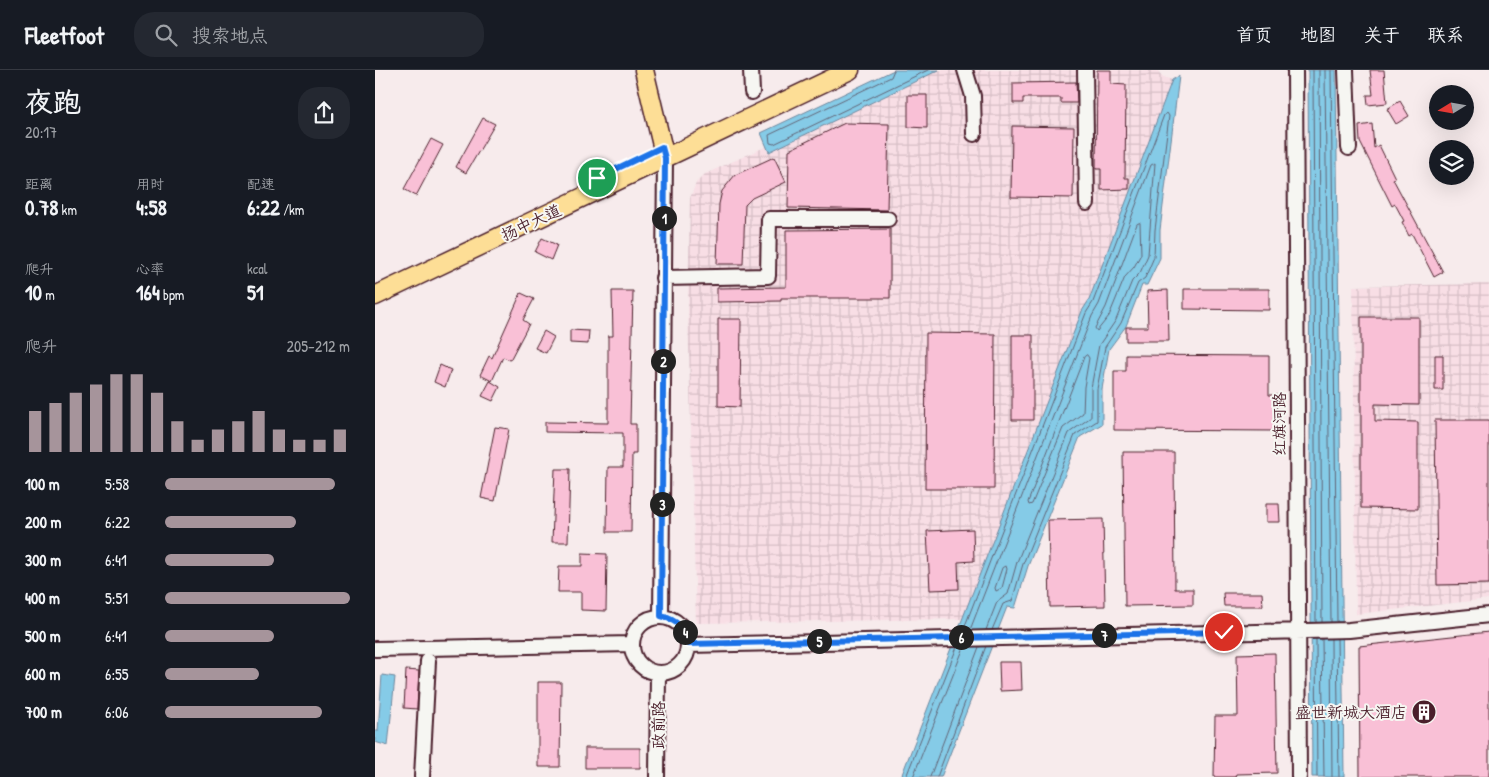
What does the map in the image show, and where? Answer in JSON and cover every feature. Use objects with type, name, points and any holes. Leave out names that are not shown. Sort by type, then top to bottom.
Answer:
[{"type":"main road","points":[[644,70],[664,153]]},
{"type":"main road","name":"扬中大道","points":[[375,296],[664,153],[825,70]]},
{"type":"main road","name":"扬中大道","points":[[375,284],[850,70]]},
{"type":"street","points":[[751,70],[752,92]]},
{"type":"street","points":[[965,70],[973,96],[974,134]]},
{"type":"street","points":[[1085,70],[1087,203]]},
{"type":"street","name":"红旗河路","points":[[1295,70],[1301,631],[1299,777]]},
{"type":"street","points":[[1346,70],[1349,148]]},
{"type":"street","points":[[661,616],[664,153]]},
{"type":"street","points":[[663,278],[767,276],[769,219],[889,218]]},
{"type":"street","points":[[688,644],[1349,630],[1489,615]]},
{"type":"street","points":[[661,616],[671,619],[680,625],[686,634],[688,644],[686,656],[679,665],[669,671],[658,673],[647,670],[639,663],[633,654],[632,644],[634,633],[641,624],[650,618],[661,616]]},
{"type":"street","points":[[375,649],[632,644]]},
{"type":"street","points":[[422,777],[428,661]]},
{"type":"street","name":"政前路","points":[[657,777],[658,673]]},
{"type":"shaded area","points":[[939,70],[1158,70],[1161,76],[1172,80],[1089,300],[1082,311],[963,619],[696,623],[688,311],[690,198],[696,183],[705,174],[767,146],[769,152]]},
{"type":"shaded area","points":[[1489,284],[1489,599],[1356,614],[1353,286]]},
{"type":"water","points":[[894,70],[939,70],[769,152],[761,133]]},
{"type":"water","points":[[1308,70],[1336,70],[1344,777],[1312,777]]},
{"type":"water","points":[[1179,76],[1160,230],[1160,258],[1147,285],[1142,285],[1126,326],[1109,349],[1102,389],[1102,424],[1080,437],[1028,566],[1015,608],[1007,607],[941,777],[901,777],[1082,311],[1089,300],[1172,80]]},
{"type":"water","points":[[382,675],[395,677],[388,746],[375,742],[375,731],[378,731]]},
{"type":"building","points":[[1097,70],[1111,70],[1111,84],[1126,85],[1125,178],[1129,178],[1129,189],[1101,190],[1101,169],[1096,169]]},
{"type":"building","points":[[1370,70],[1384,70],[1387,103],[1368,105],[1367,95],[1373,95]]},
{"type":"building","points":[[1076,82],[1077,103],[1061,103],[1061,98],[1023,98],[1023,103],[1013,103],[1013,83]]},
{"type":"building","points":[[908,95],[927,95],[927,128],[908,127]]},
{"type":"building","points":[[1400,101],[1409,116],[1396,124],[1387,109]]},
{"type":"building","points":[[483,118],[495,124],[466,173],[456,167]]},
{"type":"building","points":[[845,123],[889,124],[887,210],[788,208],[789,150]]},
{"type":"building","points":[[1372,124],[1374,148],[1379,145],[1395,178],[1393,179],[1443,272],[1434,277],[1412,234],[1409,236],[1395,204],[1392,206],[1360,142],[1359,126]]},
{"type":"building","points":[[1012,126],[1074,127],[1073,198],[1011,197]]},
{"type":"building","points":[[431,139],[443,145],[416,196],[404,189]]},
{"type":"building","points":[[774,157],[786,182],[752,198],[745,205],[743,264],[717,264],[719,204],[722,191],[735,175]]},
{"type":"building","points":[[890,229],[890,298],[781,298],[781,301],[717,302],[717,288],[786,287],[786,230]]},
{"type":"building","points":[[542,238],[557,245],[551,260],[535,252]]},
{"type":"building","points":[[1184,289],[1269,289],[1269,310],[1184,309]]},
{"type":"building","points":[[1168,290],[1169,341],[1126,341],[1126,327],[1148,327],[1147,291]]},
{"type":"building","points":[[612,291],[633,291],[630,424],[636,424],[636,454],[632,454],[631,532],[607,532],[608,467],[623,467],[623,433],[545,432],[545,422],[608,423],[608,336],[613,336]]},
{"type":"building","points":[[521,293],[534,299],[523,320],[529,324],[510,360],[503,357],[492,381],[480,375],[489,356],[492,358]]},
{"type":"building","points":[[1361,317],[1419,317],[1419,405],[1375,404],[1375,421],[1418,422],[1418,509],[1361,508]]},
{"type":"building","points":[[718,319],[741,319],[740,407],[718,406]]},
{"type":"building","points":[[570,330],[589,331],[588,344],[570,343]]},
{"type":"building","points":[[544,331],[554,337],[546,353],[535,348]]},
{"type":"building","points":[[926,333],[995,334],[994,489],[925,489]]},
{"type":"building","points":[[1012,335],[1033,335],[1033,420],[1012,420]]},
{"type":"building","points":[[1126,355],[1269,356],[1269,395],[1277,395],[1276,431],[1114,430],[1114,371],[1126,371]]},
{"type":"building","points":[[1435,355],[1443,355],[1443,390],[1435,390]]},
{"type":"building","points":[[440,365],[451,370],[445,387],[434,382]]},
{"type":"building","points":[[490,381],[500,387],[493,401],[482,396]]},
{"type":"building","points":[[1435,420],[1489,420],[1489,584],[1437,585]]},
{"type":"building","points":[[495,427],[509,429],[495,501],[481,498]]},
{"type":"building","points":[[1123,452],[1174,452],[1175,589],[1193,589],[1193,605],[1125,606]]},
{"type":"building","points":[[555,469],[570,469],[568,542],[552,542]]},
{"type":"building","points":[[1266,504],[1279,504],[1280,522],[1266,522]]},
{"type":"building","points":[[1103,519],[1105,606],[1050,607],[1048,520]]},
{"type":"building","points":[[973,529],[974,561],[958,562],[959,589],[930,590],[927,531]]},
{"type":"building","points":[[582,553],[607,554],[606,611],[581,610],[581,592],[558,592],[559,566],[582,566]]},
{"type":"building","points":[[1223,593],[1262,593],[1263,606],[1224,606]]},
{"type":"building","name":"盛世新城大酒店","points":[[1489,632],[1489,777],[1360,777],[1359,646]]},
{"type":"building","points":[[1275,653],[1277,773],[1236,774],[1235,777],[1214,777],[1215,716],[1238,716],[1237,654]]},
{"type":"building","points":[[999,662],[1021,662],[1022,690],[1000,691]]},
{"type":"building","points":[[406,670],[419,671],[417,709],[404,708]]},
{"type":"building","points":[[538,682],[561,682],[560,767],[538,767]]},
{"type":"building","points":[[585,748],[640,748],[640,768],[585,768]]},
{"type":"place","name":"盛世新城大酒店","points":[[1424,712]]},
{"type":"route","points":[[597,178],[662,147],[665,158],[661,616],[671,619],[680,625],[686,634],[688,644],[1224,632]]}]
